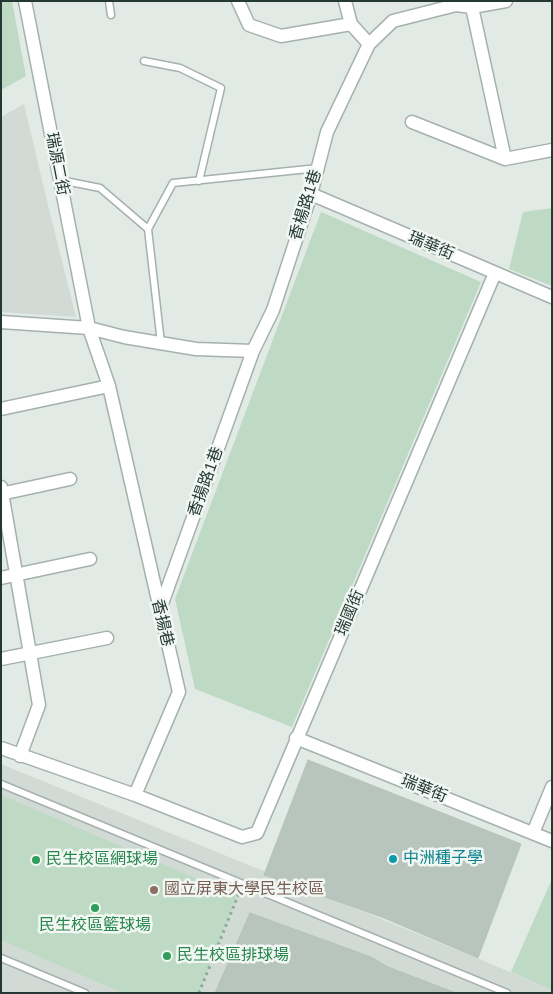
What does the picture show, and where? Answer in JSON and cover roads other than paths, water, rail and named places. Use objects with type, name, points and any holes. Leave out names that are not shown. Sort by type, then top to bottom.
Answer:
[{"type":"street","name":"瑞源二街","points":[[24,1],[89,328]]},
{"type":"street","points":[[238,1],[249,24],[281,36],[351,24]]},
{"type":"street","points":[[345,1],[351,24],[369,44]]},
{"type":"street","name":"香楊路1巷","points":[[253,352],[273,310],[311,194],[327,132],[369,44],[393,21],[456,3],[472,7],[506,1]]},
{"type":"street","points":[[472,7],[505,159]]},
{"type":"street","points":[[412,122],[505,159],[552,150]]},
{"type":"street","name":"瑞華街","points":[[311,194],[552,297]]},
{"type":"street","name":"瑞國街","points":[[135,795],[242,836],[257,833],[495,273]]},
{"type":"street","points":[[1,322],[89,328],[196,349],[253,352]]},
{"type":"street","name":"香揚巷","points":[[89,328],[109,386],[159,612],[179,692],[135,795]]},
{"type":"street","name":"香揚路1巷","points":[[159,612],[253,352]]},
{"type":"street","points":[[1,409],[109,386]]},
{"type":"street","points":[[20,756],[39,705],[2,491],[70,479]]},
{"type":"street","points":[[1,578],[90,558]]},
{"type":"street","points":[[1,659],[107,638]]},
{"type":"street","name":"瑞華街","points":[[296,738],[552,841]]},
{"type":"street","points":[[1,748],[135,795]]},
{"type":"street","points":[[533,833],[552,787]]},
{"type":"lane","points":[[109,1],[111,15]]},
{"type":"lane","points":[[144,61],[180,68],[221,88],[199,181]]},
{"type":"lane","points":[[162,343],[148,229],[173,183],[318,168]]},
{"type":"lane","points":[[60,180],[100,188],[148,229]]},
{"type":"lane","points":[[1,784],[507,993]]},
{"type":"lane","points":[[1,958],[85,993]]},
{"type":"place","name":"中洲種子學","points":[[393,859]]},
{"type":"place","name":"民生校區網球場","points":[[36,860]]},
{"type":"place","name":"國立屏東大學民生校區","points":[[154,890]]},
{"type":"place","name":"民生校區籃球場","points":[[95,908]]},
{"type":"place","name":"民生校區排球場","points":[[167,956]]}]
